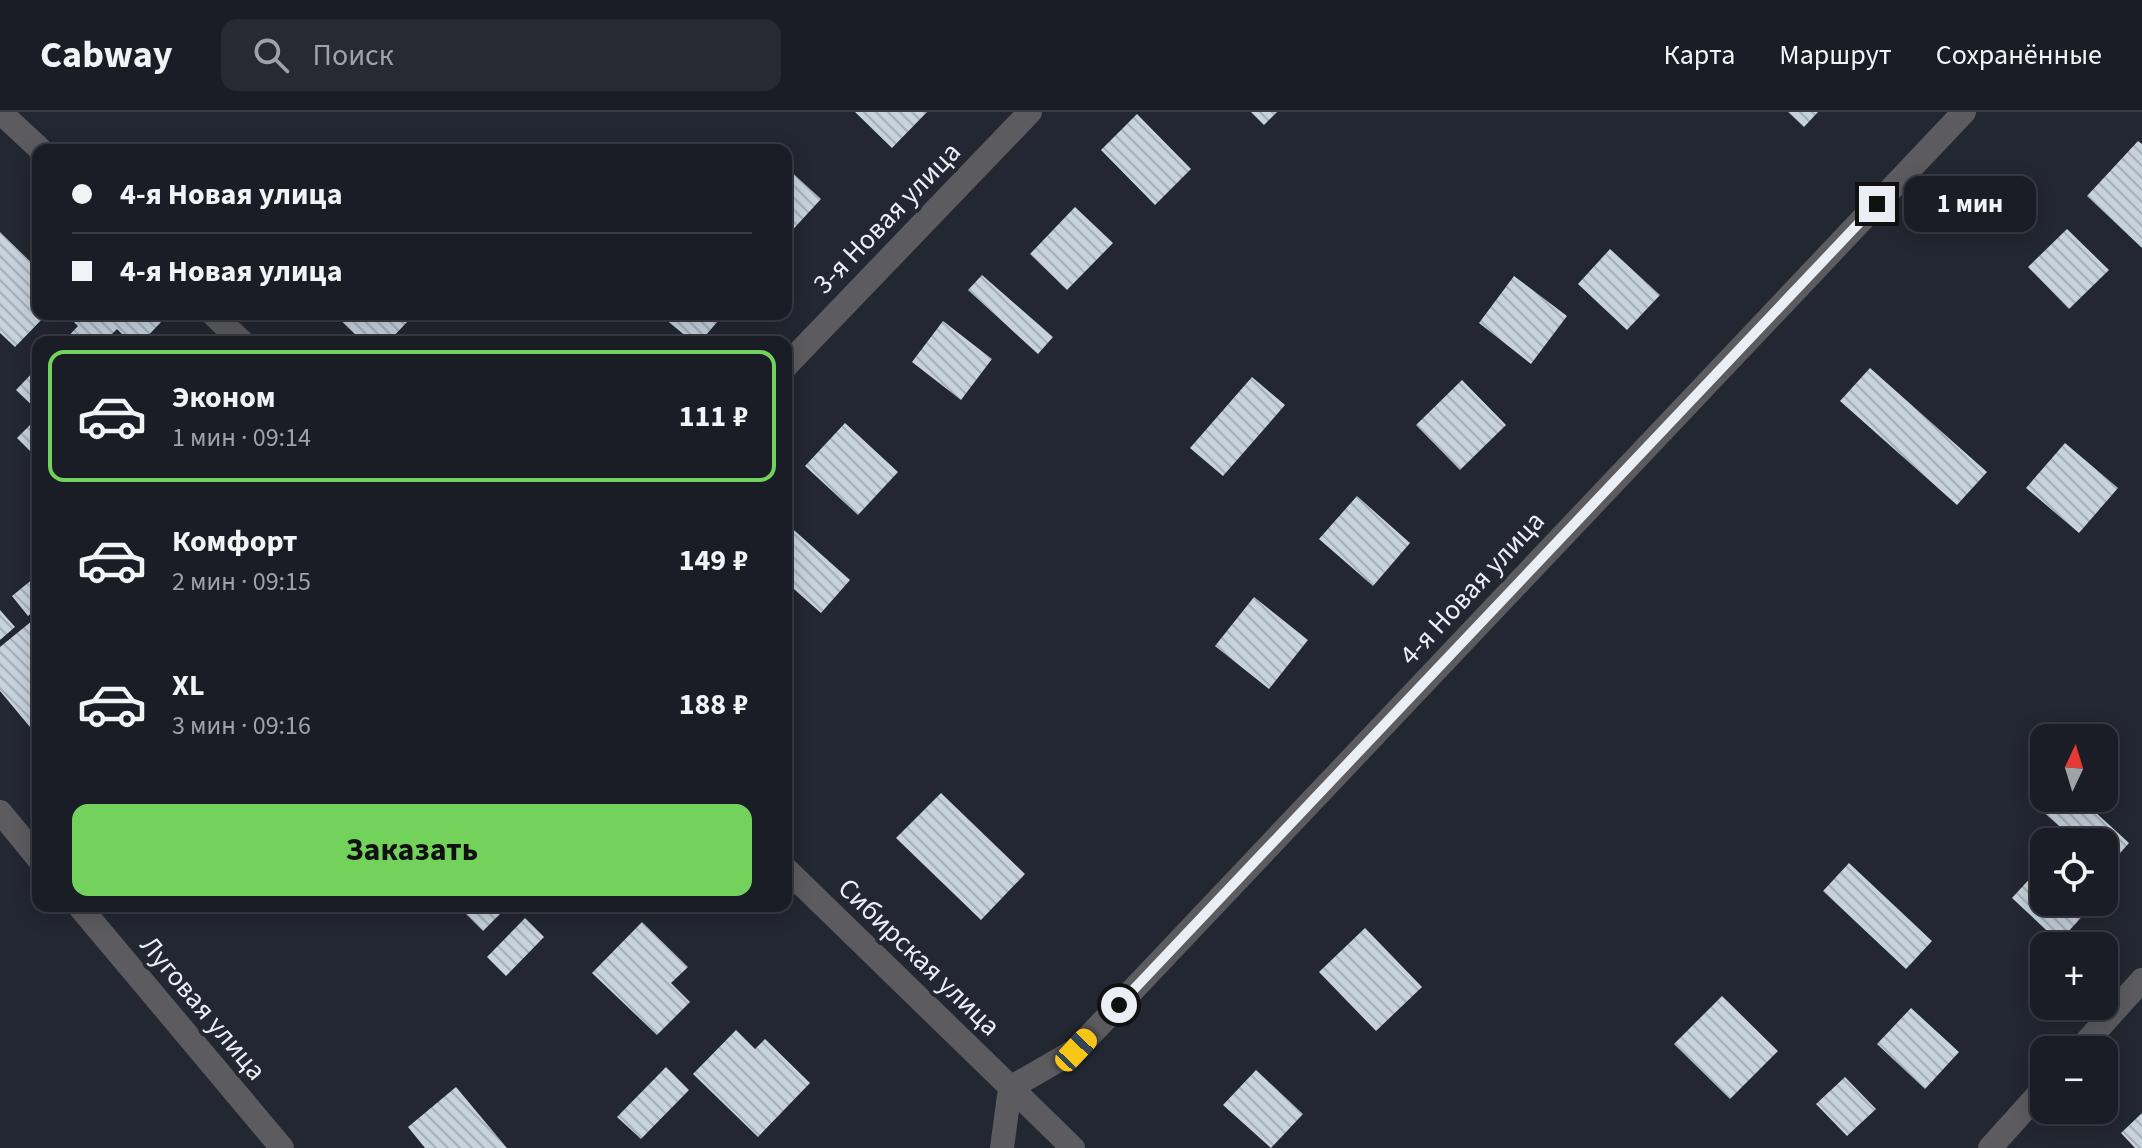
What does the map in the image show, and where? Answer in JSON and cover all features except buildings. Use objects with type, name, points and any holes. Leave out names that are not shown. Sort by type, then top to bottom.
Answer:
[{"type":"street","points":[[0,112],[35,144]]},
{"type":"street","name":"3-я Новая улица","points":[[792,360],[1030,112]]},
{"type":"street","name":"4-я Новая улица","points":[[1010,1088],[1076,1050],[1964,112]]},
{"type":"street","points":[[219,320],[236,336]]},
{"type":"street","points":[[0,812],[32,851]]},
{"type":"street","name":"Сибирская улица","points":[[792,875],[1073,1148]]},
{"type":"street","name":"Луговая улица","points":[[84,912],[282,1148]]},
{"type":"street","points":[[2092,1036],[2142,980]]},
{"type":"street","points":[[1002,1148],[1010,1088]]},
{"type":"street","points":[[1990,1148],[2030,1104]]},
{"type":"route","points":[[1119,1005],[1877,204]]}]
